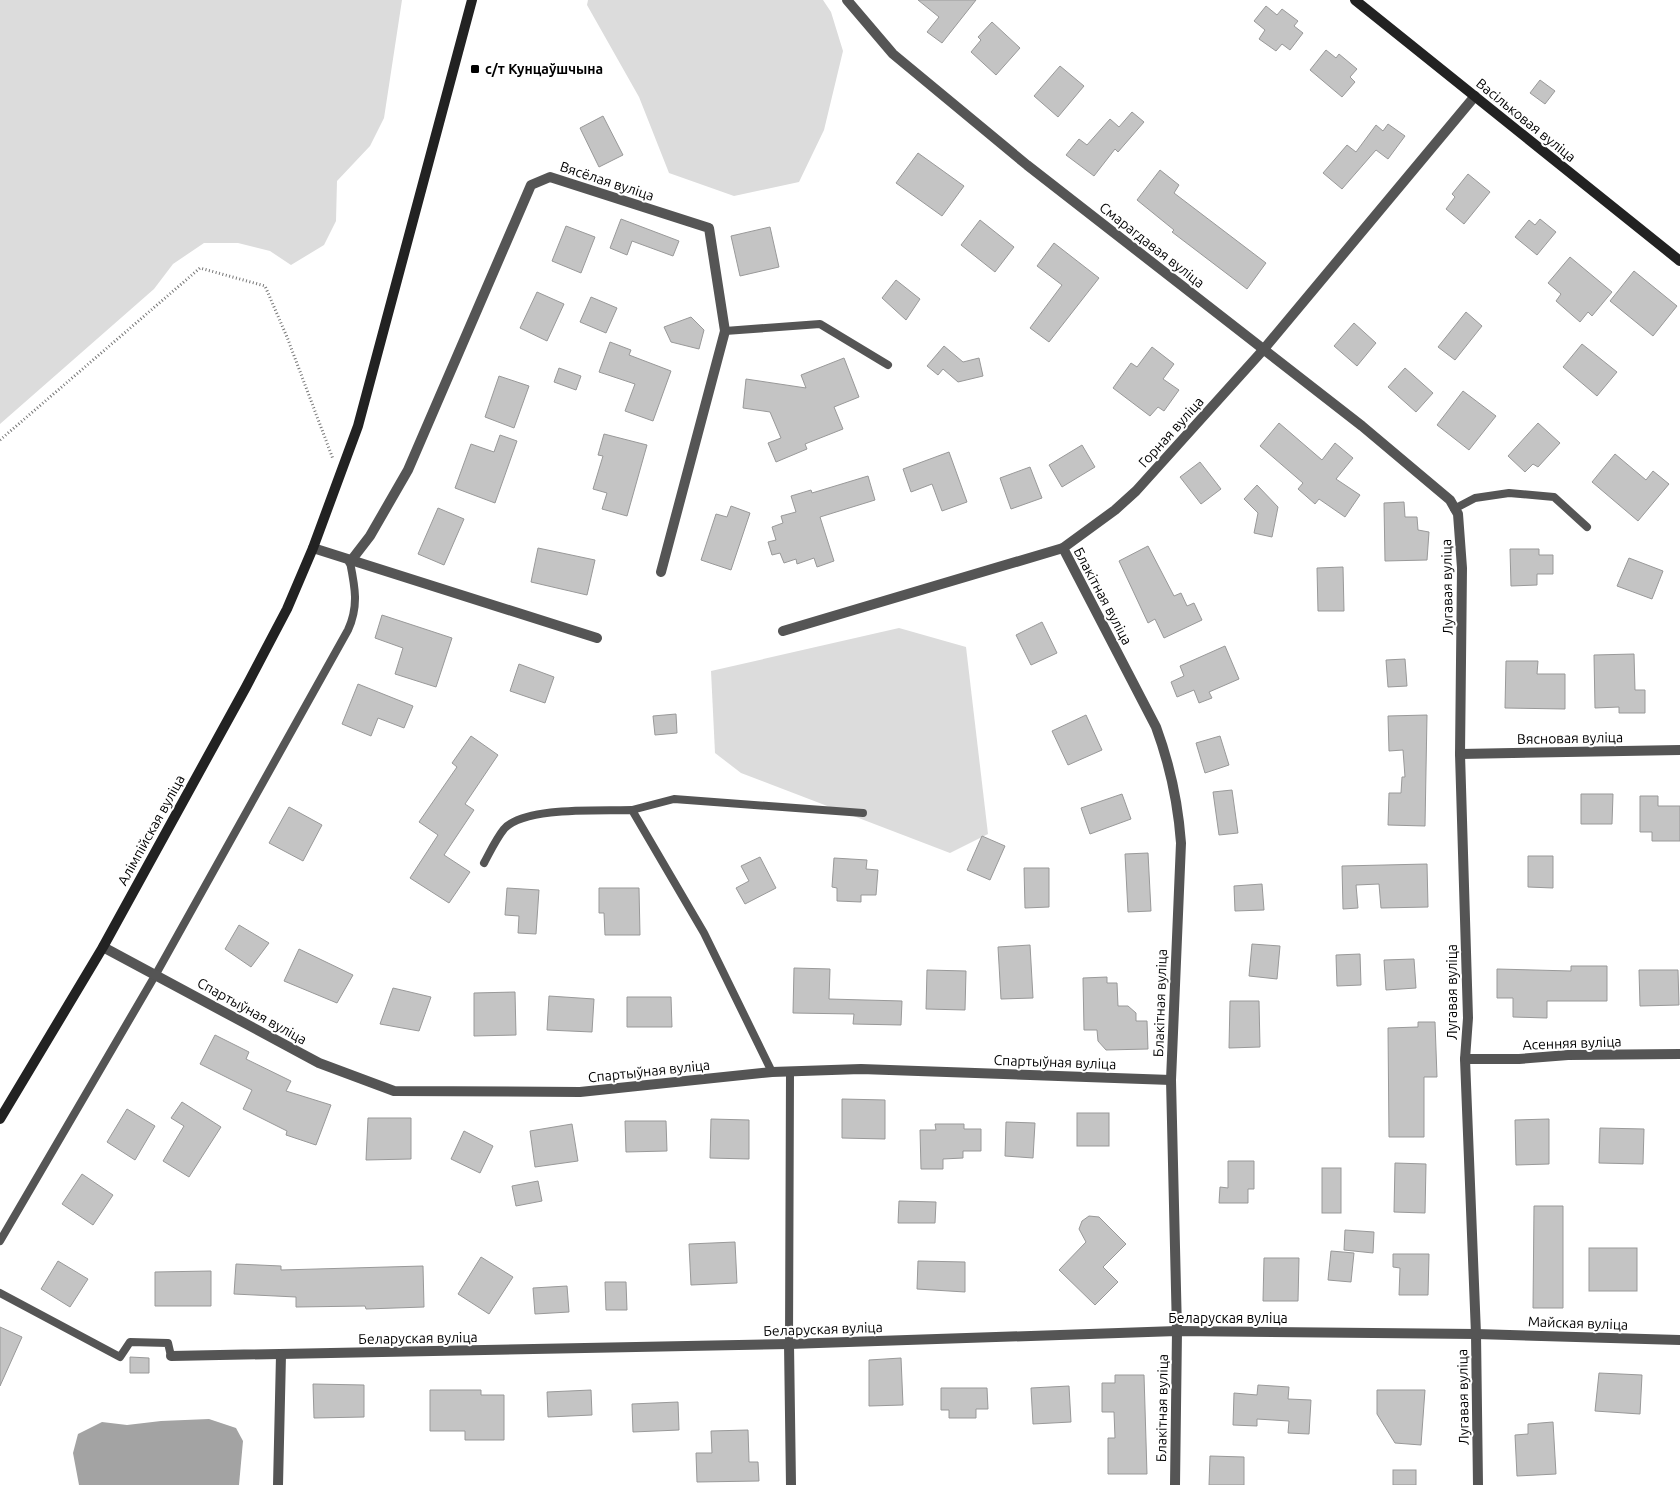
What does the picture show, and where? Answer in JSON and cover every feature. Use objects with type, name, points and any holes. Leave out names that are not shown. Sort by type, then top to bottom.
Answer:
[{"type":"street","name":"Алімпійская вуліца","points":[[0,1119],[103,947],[246,687],[287,609],[313,548],[340,478],[376,365],[472,0]]},
{"type":"street","name":"Смарагдавая вуліца","points":[[847,0],[901,60],[1027,165],[1362,426],[1452,504]]},
{"type":"street","name":"Васільковая вуліца","points":[[1355,0],[1680,261]]},
{"type":"street","name":"Горная вуліца","points":[[782,632],[1063,548],[1136,491],[1264,349],[1474,96]]},
{"type":"street","name":"Вясёлая вуліца","points":[[350,562],[370,536],[408,470],[531,186],[550,177],[709,228],[726,331],[661,572]]},
{"type":"street","name":"Лугавая вуліца","points":[[1452,504],[1458,514],[1462,568],[1460,754],[1468,1018],[1466,1059],[1476,1334],[1478,1485]]},
{"type":"street","points":[[313,548],[350,562],[597,638]]},
{"type":"street","name":"Блакітная вуліца","points":[[1063,548],[1156,727],[1173,782],[1179,811],[1181,843],[1171,1080],[1177,1331],[1175,1485]]},
{"type":"street","name":"Вясновая вуліца","points":[[1460,754],[1680,750]]},
{"type":"street","name":"Спартыўная вуліца","points":[[103,947],[319,1063],[394,1091],[580,1092],[772,1072],[861,1069],[1171,1080]]},
{"type":"street","name":"Асенняя вуліца","points":[[1466,1059],[1519,1059],[1568,1054],[1680,1054]]},
{"type":"street","name":"Беларуская вуліца","points":[[171,1356],[789,1344],[1177,1331],[1476,1334]]},
{"type":"street","name":"Майская вуліца","points":[[1476,1334],[1680,1340]]},
{"type":"street","points":[[789,1344],[791,1485]]},
{"type":"street","points":[[278,1485],[281,1355]]},
{"type":"lane","points":[[726,331],[820,324],[888,365]]},
{"type":"lane","points":[[1452,504],[1509,492],[1554,497],[1587,527]]},
{"type":"lane","points":[[0,1241],[156,974],[354,616],[356,590],[350,562]]},
{"type":"lane","points":[[484,863],[504,829],[518,818],[538,813],[632,810],[674,799],[863,813]]},
{"type":"lane","points":[[632,810],[704,933],[772,1072]]},
{"type":"lane","points":[[789,1344],[790,1072]]},
{"type":"lane","points":[[0,1293],[120,1357],[130,1342],[168,1343],[171,1356]]},
{"type":"path","points":[[0,440],[200,268],[265,286],[287,337],[340,478]]},
{"type":"shaded area","points":[[0,0],[402,0],[384,118],[370,146],[337,181],[336,221],[324,245],[291,265],[270,251],[238,243],[204,243],[173,264],[154,289],[0,424]]},
{"type":"shaded area","points":[[588,0],[823,0],[831,12],[843,51],[824,130],[799,182],[734,196],[669,173],[639,97],[587,5]]},
{"type":"shaded area","points":[[899,628],[966,647],[988,834],[950,853],[741,773],[715,753],[711,671]]},
{"type":"shaded area","points":[[209,1419],[236,1428],[243,1441],[239,1485],[79,1485],[73,1453],[78,1434],[102,1422],[127,1425],[161,1421]]},
{"type":"building","points":[[918,0],[976,0],[942,43],[927,32],[939,17]]},
{"type":"building","points":[[1266,6],[1277,15],[1282,9],[1298,21],[1294,26],[1303,33],[1290,50],[1282,44],[1276,51],[1259,39],[1265,30],[1254,21]]},
{"type":"building","points":[[992,22],[1020,48],[996,75],[971,52],[981,40],[978,37]]},
{"type":"building","points":[[1326,50],[1336,58],[1339,54],[1357,69],[1350,77],[1355,82],[1342,97],[1310,70]]},
{"type":"building","points":[[1060,66],[1084,86],[1058,117],[1034,96]]},
{"type":"building","points":[[1540,80],[1555,91],[1545,104],[1530,93]]},
{"type":"building","points":[[1132,112],[1144,122],[1118,152],[1115,149],[1094,176],[1066,155],[1079,139],[1087,145],[1110,119],[1119,127]]},
{"type":"building","points":[[603,116],[623,155],[599,167],[580,128]]},
{"type":"building","points":[[1388,124],[1405,136],[1388,159],[1376,150],[1342,189],[1323,173],[1347,145],[1356,152],[1376,125],[1383,131]]},
{"type":"building","points":[[918,153],[964,186],[942,216],[896,183]]},
{"type":"building","points":[[1160,170],[1179,185],[1174,193],[1266,263],[1247,289],[1172,232],[1174,230],[1137,200]]},
{"type":"building","points":[[1468,174],[1490,192],[1464,224],[1446,209],[1455,197],[1452,194]]},
{"type":"building","points":[[621,219],[679,241],[673,256],[632,241],[627,255],[610,248]]},
{"type":"building","points":[[1540,219],[1556,232],[1537,255],[1515,237],[1529,220],[1535,225]]},
{"type":"building","points":[[980,220],[1014,247],[995,272],[961,245]]},
{"type":"building","points":[[566,226],[595,237],[581,273],[552,261]]},
{"type":"building","points":[[770,227],[779,267],[740,276],[731,236]]},
{"type":"building","points":[[1054,243],[1099,278],[1049,342],[1030,328],[1062,285],[1037,266]]},
{"type":"building","points":[[1570,257],[1612,292],[1592,316],[1588,312],[1580,322],[1556,301],[1561,294],[1548,283]]},
{"type":"building","points":[[1634,271],[1677,306],[1653,336],[1610,301]]},
{"type":"building","points":[[896,280],[920,299],[906,320],[882,298]]},
{"type":"building","points":[[537,292],[564,304],[547,341],[520,328]]},
{"type":"building","points":[[591,297],[617,308],[606,333],[580,322]]},
{"type":"building","points":[[1466,312],[1482,326],[1455,360],[1438,347]]},
{"type":"building","points":[[691,317],[704,330],[699,349],[671,342],[664,327]]},
{"type":"building","points":[[1354,323],[1376,343],[1357,366],[1334,346]]},
{"type":"building","points":[[610,342],[631,350],[629,355],[671,371],[653,421],[625,411],[635,384],[599,372]]},
{"type":"building","points":[[1582,344],[1617,372],[1597,396],[1563,367]]},
{"type":"building","points":[[944,346],[963,362],[979,358],[983,376],[958,382],[943,369],[938,375],[927,366]]},
{"type":"building","points":[[1152,347],[1174,364],[1163,379],[1179,390],[1164,411],[1158,407],[1150,416],[1113,388],[1131,363],[1137,367]]},
{"type":"building","points":[[844,358],[859,397],[834,407],[843,429],[805,444],[807,449],[776,462],[768,443],[781,438],[770,412],[743,408],[746,379],[806,388],[801,375]]},
{"type":"building","points":[[559,368],[581,376],[576,390],[554,382]]},
{"type":"building","points":[[1405,368],[1433,393],[1416,412],[1388,387]]},
{"type":"building","points":[[499,376],[529,386],[514,428],[485,417]]},
{"type":"building","points":[[1463,391],[1496,416],[1469,450],[1437,425]]},
{"type":"building","points":[[1279,423],[1322,460],[1335,443],[1353,458],[1336,479],[1360,495],[1345,517],[1319,499],[1315,504],[1298,489],[1303,483],[1260,446]]},
{"type":"building","points":[[1538,423],[1560,443],[1538,467],[1533,464],[1525,472],[1508,456]]},
{"type":"building","points":[[604,434],[647,445],[627,516],[602,509],[607,493],[593,489],[603,456],[598,455]]},
{"type":"building","points":[[500,435],[517,441],[495,503],[455,488],[471,444],[494,452]]},
{"type":"building","points":[[1082,445],[1095,467],[1062,487],[1049,465]]},
{"type":"building","points":[[949,452],[967,502],[942,511],[932,484],[911,492],[903,469]]},
{"type":"building","points":[[1615,454],[1646,480],[1653,471],[1669,484],[1638,521],[1592,482]]},
{"type":"building","points":[[1200,462],[1221,489],[1201,504],[1180,477]]},
{"type":"building","points":[[1030,467],[1042,498],[1011,509],[1000,478]]},
{"type":"building","points":[[868,476],[875,500],[820,517],[834,561],[817,567],[814,558],[797,564],[796,559],[784,563],[780,553],[772,555],[768,542],[776,540],[772,527],[783,523],[781,516],[796,512],[791,496],[811,490],[812,493]]},
{"type":"building","points":[[1257,485],[1278,507],[1272,537],[1254,533],[1258,513],[1244,499]]},
{"type":"building","points":[[1404,502],[1405,517],[1417,517],[1418,530],[1429,532],[1427,560],[1385,561],[1384,503]]},
{"type":"building","points":[[731,506],[750,513],[731,570],[701,560],[716,514],[727,517]]},
{"type":"building","points":[[438,508],[464,519],[444,565],[418,554]]},
{"type":"building","points":[[1148,546],[1174,596],[1181,593],[1187,606],[1194,603],[1202,620],[1164,638],[1155,619],[1148,623],[1119,561]]},
{"type":"building","points":[[538,548],[595,560],[587,595],[531,582]]},
{"type":"building","points":[[1510,549],[1539,549],[1539,555],[1553,555],[1553,574],[1537,574],[1537,585],[1511,586]]},
{"type":"building","points":[[1629,558],[1663,571],[1652,599],[1617,586]]},
{"type":"building","points":[[1343,567],[1344,611],[1318,611],[1317,568]]},
{"type":"building","points":[[382,615],[452,638],[436,687],[395,674],[403,648],[375,638]]},
{"type":"building","points":[[1042,622],[1057,653],[1031,665],[1016,635]]},
{"type":"building","points":[[1225,646],[1239,679],[1209,692],[1212,698],[1199,703],[1194,690],[1177,697],[1171,682],[1184,676],[1180,666]]},
{"type":"building","points":[[1634,654],[1635,690],[1645,690],[1645,713],[1619,713],[1619,707],[1595,708],[1594,655]]},
{"type":"building","points":[[1405,659],[1407,686],[1388,687],[1386,660]]},
{"type":"building","points":[[1506,661],[1538,661],[1537,674],[1565,674],[1565,709],[1505,708]]},
{"type":"building","points":[[519,664],[554,677],[545,703],[510,691]]},
{"type":"building","points":[[358,684],[413,706],[404,728],[378,718],[371,736],[342,724]]},
{"type":"building","points":[[676,714],[677,733],[655,735],[653,716]]},
{"type":"building","points":[[1086,715],[1102,750],[1068,765],[1052,731]]},
{"type":"building","points":[[1427,715],[1425,826],[1388,825],[1389,793],[1401,793],[1402,777],[1405,777],[1403,750],[1389,751],[1388,716]]},
{"type":"building","points":[[471,736],[498,755],[465,804],[474,810],[444,855],[470,872],[449,903],[410,878],[438,835],[419,822],[457,767],[452,763]]},
{"type":"building","points":[[1220,736],[1229,765],[1205,773],[1196,743]]},
{"type":"building","points":[[1232,790],[1238,833],[1219,835],[1213,792]]},
{"type":"building","points":[[1122,794],[1131,819],[1090,834],[1081,808]]},
{"type":"building","points":[[1581,794],[1613,794],[1612,824],[1581,824]]},
{"type":"building","points":[[1640,796],[1658,796],[1658,806],[1680,806],[1680,841],[1652,841],[1652,832],[1640,832]]},
{"type":"building","points":[[289,807],[322,825],[303,861],[269,843]]},
{"type":"building","points":[[982,836],[1005,846],[990,880],[967,870]]},
{"type":"building","points":[[1148,853],[1151,911],[1128,912],[1125,854]]},
{"type":"building","points":[[1528,856],[1553,856],[1553,888],[1528,887]]},
{"type":"building","points":[[760,857],[776,888],[745,904],[736,888],[749,881],[741,866]]},
{"type":"building","points":[[834,858],[867,860],[866,869],[878,870],[876,895],[861,895],[861,902],[837,901],[837,888],[832,887]]},
{"type":"building","points":[[1427,864],[1428,907],[1381,908],[1379,884],[1356,885],[1358,908],[1343,909],[1342,866]]},
{"type":"building","points":[[1024,868],[1049,868],[1049,907],[1025,908]]},
{"type":"building","points":[[1262,884],[1264,910],[1235,911],[1234,886]]},
{"type":"building","points":[[507,888],[539,890],[536,934],[518,933],[519,916],[505,915]]},
{"type":"building","points":[[599,888],[639,888],[640,935],[605,935],[604,913],[599,913]]},
{"type":"building","points":[[239,925],[269,943],[251,967],[225,949]]},
{"type":"building","points":[[1252,944],[1280,946],[1277,979],[1249,976]]},
{"type":"building","points":[[1030,945],[1033,998],[1001,999],[998,947]]},
{"type":"building","points":[[299,949],[353,975],[337,1003],[284,981]]},
{"type":"building","points":[[1360,954],[1361,985],[1337,986],[1336,955]]},
{"type":"building","points":[[1414,959],[1416,988],[1386,990],[1384,960]]},
{"type":"building","points":[[1571,966],[1607,966],[1607,1001],[1547,1001],[1547,1018],[1513,1017],[1513,998],[1497,998],[1497,969],[1571,971]]},
{"type":"building","points":[[794,968],[830,969],[829,999],[902,1001],[901,1025],[853,1024],[854,1014],[793,1013]]},
{"type":"building","points":[[927,970],[966,971],[965,1010],[926,1009]]},
{"type":"building","points":[[1639,970],[1678,970],[1679,1005],[1640,1006]]},
{"type":"building","points":[[1107,977],[1107,983],[1117,983],[1118,1006],[1128,1006],[1136,1013],[1136,1021],[1147,1021],[1148,1049],[1106,1050],[1098,1041],[1097,1030],[1084,1030],[1083,978]]},
{"type":"building","points":[[393,988],[431,997],[419,1031],[380,1024]]},
{"type":"building","points":[[515,992],[516,1035],[474,1036],[474,993]]},
{"type":"building","points":[[549,996],[594,999],[592,1032],[547,1030]]},
{"type":"building","points":[[627,997],[671,997],[672,1027],[627,1027]]},
{"type":"building","points":[[1230,1001],[1259,1001],[1260,1047],[1229,1048]]},
{"type":"building","points":[[1418,1022],[1435,1022],[1437,1077],[1424,1077],[1424,1137],[1389,1137],[1388,1028],[1418,1027]]},
{"type":"building","points":[[215,1035],[249,1052],[246,1059],[291,1081],[286,1091],[331,1105],[316,1145],[286,1135],[287,1131],[243,1109],[252,1090],[200,1064]]},
{"type":"building","points":[[842,1099],[885,1100],[885,1139],[842,1138]]},
{"type":"building","points":[[182,1102],[221,1127],[189,1177],[163,1161],[184,1126],[171,1118]]},
{"type":"building","points":[[127,1109],[155,1126],[135,1160],[107,1142]]},
{"type":"building","points":[[1077,1113],[1109,1113],[1109,1146],[1077,1146]]},
{"type":"building","points":[[368,1118],[411,1118],[411,1159],[366,1160]]},
{"type":"building","points":[[711,1119],[749,1120],[749,1159],[710,1158]]},
{"type":"building","points":[[1549,1119],[1549,1164],[1516,1165],[1515,1120]]},
{"type":"building","points":[[625,1121],[666,1121],[667,1151],[626,1152]]},
{"type":"building","points":[[1006,1122],[1035,1123],[1033,1158],[1005,1156]]},
{"type":"building","points":[[572,1124],[578,1161],[535,1167],[530,1131]]},
{"type":"building","points":[[935,1124],[964,1124],[964,1129],[981,1129],[981,1151],[963,1151],[963,1158],[943,1159],[943,1169],[921,1169],[920,1130],[936,1130]]},
{"type":"building","points":[[1600,1128],[1644,1129],[1643,1164],[1599,1163]]},
{"type":"building","points":[[464,1131],[493,1146],[480,1173],[451,1159]]},
{"type":"building","points":[[1228,1161],[1254,1161],[1254,1189],[1248,1189],[1248,1203],[1219,1203],[1220,1187],[1228,1188]]},
{"type":"building","points":[[1395,1163],[1426,1164],[1425,1213],[1394,1212]]},
{"type":"building","points":[[1322,1168],[1341,1168],[1341,1213],[1322,1213]]},
{"type":"building","points":[[82,1174],[113,1195],[93,1225],[62,1204]]},
{"type":"building","points":[[538,1181],[542,1201],[516,1206],[512,1186]]},
{"type":"building","points":[[899,1201],[936,1202],[935,1223],[898,1223]]},
{"type":"building","points":[[1534,1206],[1563,1206],[1563,1308],[1533,1308]]},
{"type":"building","points":[[1089,1216],[1099,1217],[1126,1244],[1103,1267],[1118,1282],[1095,1305],[1059,1270],[1086,1242],[1079,1229],[1082,1221]]},
{"type":"building","points":[[1345,1230],[1374,1232],[1373,1253],[1344,1250]]},
{"type":"building","points":[[735,1242],[737,1283],[691,1285],[689,1244]]},
{"type":"building","points":[[1589,1248],[1637,1248],[1637,1291],[1589,1291]]},
{"type":"building","points":[[1331,1251],[1354,1253],[1351,1282],[1328,1280]]},
{"type":"building","points":[[1393,1254],[1429,1254],[1428,1295],[1399,1295],[1400,1268],[1393,1267]]},
{"type":"building","points":[[481,1257],[513,1277],[489,1314],[458,1294]]},
{"type":"building","points":[[1264,1258],[1299,1258],[1298,1301],[1263,1301]]},
{"type":"building","points":[[58,1261],[88,1279],[70,1307],[41,1289]]},
{"type":"building","points":[[918,1261],[965,1262],[965,1292],[917,1289]]},
{"type":"building","points":[[236,1264],[281,1266],[281,1270],[423,1266],[424,1307],[366,1309],[365,1306],[296,1307],[296,1297],[234,1294]]},
{"type":"building","points":[[211,1271],[211,1306],[155,1306],[155,1272]]},
{"type":"building","points":[[605,1282],[626,1282],[627,1310],[606,1310]]},
{"type":"building","points":[[567,1286],[569,1312],[535,1314],[533,1288]]},
{"type":"building","points":[[0,1327],[22,1337],[0,1386]]},
{"type":"building","points":[[130,1357],[149,1358],[149,1373],[130,1373]]},
{"type":"building","points":[[901,1358],[903,1405],[869,1406],[869,1360]]},
{"type":"building","points":[[1599,1373],[1642,1375],[1640,1414],[1595,1411]]},
{"type":"building","points":[[1115,1375],[1144,1375],[1147,1474],[1108,1474],[1108,1438],[1115,1438],[1114,1412],[1102,1412],[1102,1383],[1115,1383]]},
{"type":"building","points":[[313,1384],[364,1385],[364,1417],[314,1418]]},
{"type":"building","points":[[1258,1385],[1289,1387],[1288,1399],[1311,1400],[1309,1434],[1288,1433],[1289,1421],[1257,1419],[1257,1426],[1233,1425],[1234,1393],[1257,1395]]},
{"type":"building","points":[[1069,1386],[1071,1422],[1033,1424],[1031,1388]]},
{"type":"building","points":[[941,1388],[987,1388],[988,1409],[976,1409],[976,1418],[949,1418],[949,1410],[941,1410]]},
{"type":"building","points":[[430,1390],[481,1390],[481,1395],[504,1395],[504,1440],[465,1440],[465,1431],[430,1431]]},
{"type":"building","points":[[591,1390],[592,1415],[548,1417],[547,1392]]},
{"type":"building","points":[[1377,1390],[1425,1390],[1421,1445],[1395,1443],[1377,1414]]},
{"type":"building","points":[[678,1402],[679,1430],[633,1432],[632,1404]]},
{"type":"building","points":[[1553,1422],[1556,1474],[1517,1476],[1515,1435],[1528,1434],[1528,1424]]},
{"type":"building","points":[[748,1430],[749,1462],[758,1462],[759,1481],[697,1482],[696,1453],[712,1453],[711,1431]]},
{"type":"building","points":[[1210,1456],[1244,1457],[1244,1485],[1209,1485]]},
{"type":"building","points":[[1393,1470],[1416,1470],[1416,1485],[1393,1485]]},
{"type":"place","name":"с/т Кунцаўшчына","points":[[475,69]]}]
